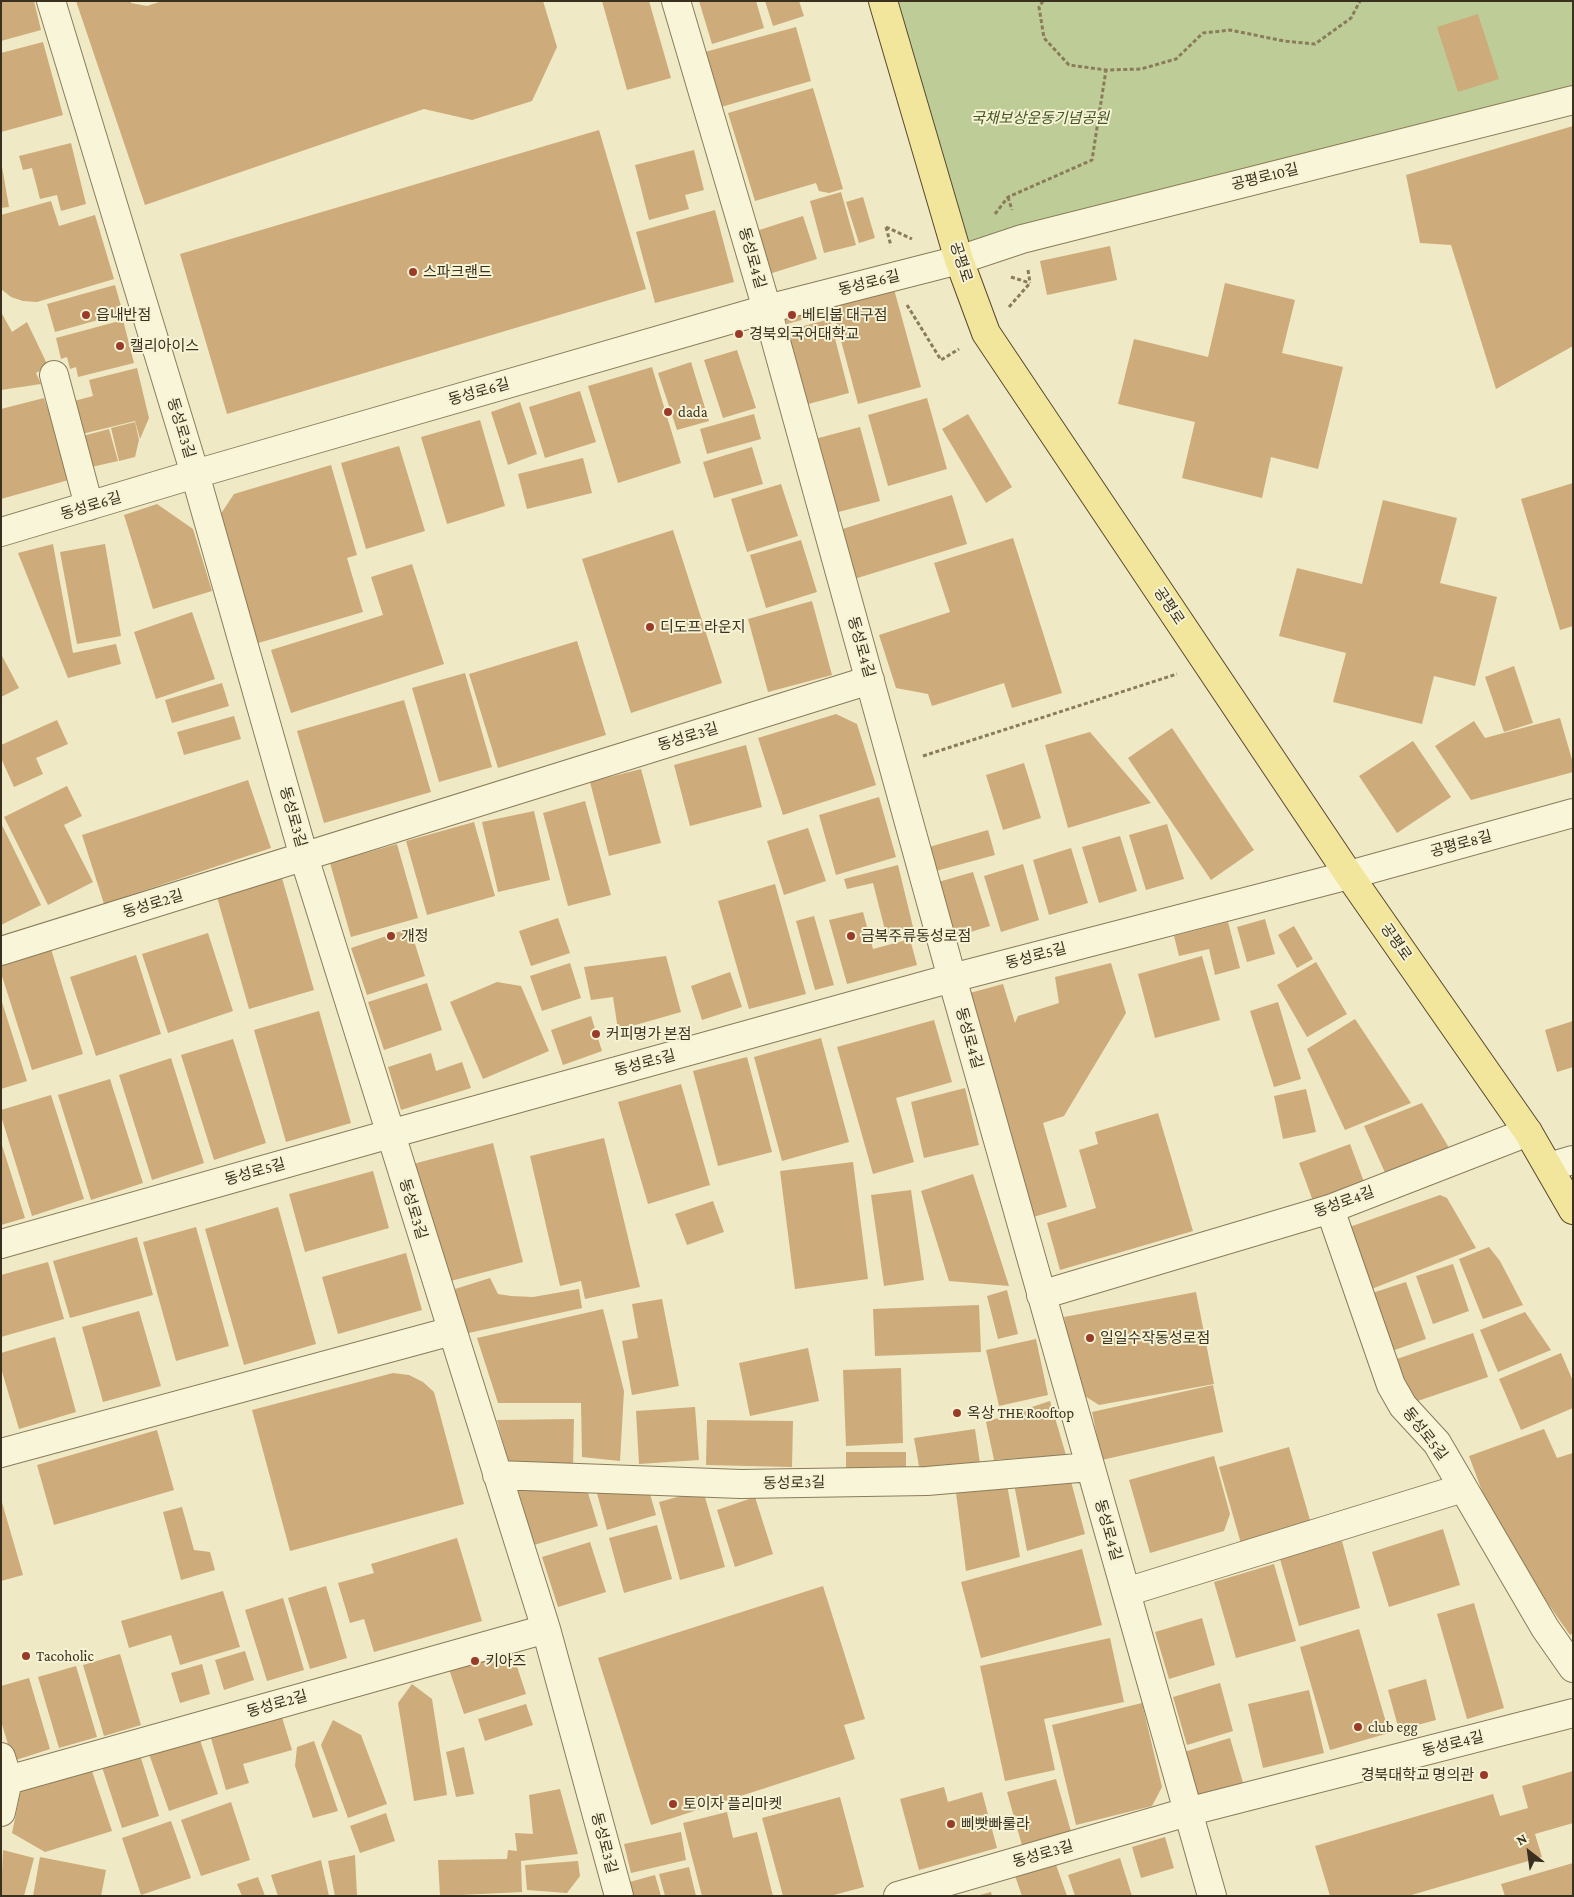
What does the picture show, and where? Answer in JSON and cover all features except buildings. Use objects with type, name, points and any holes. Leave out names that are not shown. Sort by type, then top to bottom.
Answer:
[{"type":"main road","name":"공평로","points":[[883,1],[959,260],[986,333],[1349,875],[1528,1132],[1561,1164],[1573,1210]]},
{"type":"street","name":"동성로3길","points":[[51,1],[195,474],[304,857],[546,1629],[618,1896]]},
{"type":"street","name":"동성로4길","points":[[676,1],[767,310],[952,978],[1212,1896]]},
{"type":"street","name":"공평로10길","points":[[959,260],[1022,239],[1573,100]]},
{"type":"street","name":"동성로6길","points":[[1,532],[195,474],[767,310],[959,260]]},
{"type":"street","points":[[54,375],[89,506]]},
{"type":"street","name":"동성로3길","points":[[304,857],[870,680]]},
{"type":"street","name":"공평로8길","points":[[1349,875],[1573,813]]},
{"type":"street","name":"동성로2길","points":[[1,952],[304,857]]},
{"type":"street","name":"동성로5길","points":[[1,1244],[952,978],[1349,875]]},
{"type":"street","name":"동성로4길","points":[[1042,1295],[1330,1209],[1528,1132]]},
{"type":"street","name":"동성로5길","points":[[1330,1209],[1391,1385],[1403,1406],[1437,1443],[1545,1628],[1573,1668]]},
{"type":"street","points":[[1,1453],[452,1331]]},
{"type":"street","name":"동성로3길","points":[[497,1475],[741,1484],[927,1481],[1090,1467]]},
{"type":"street","points":[[1126,1592],[1463,1488]]},
{"type":"street","name":"동성로2길","points":[[1,1812],[4,1769],[546,1629]]},
{"type":"street","name":"동성로4길","points":[[1187,1812],[1573,1713]]},
{"type":"street","name":"동성로3길","points":[[898,1896],[1187,1812]]},
{"type":"path","points":[[1043,1],[1039,7],[1044,38],[1069,65],[1106,70],[1141,69],[1176,59],[1203,33],[1230,30],[1284,41],[1315,44],[1351,18],[1360,1]]},
{"type":"path","points":[[1008,197],[1092,160],[1106,70]]},
{"type":"path","points":[[894,765],[1208,664]]},
{"type":"green space","name":"국채보상운동기념공원","points":[[883,1],[1573,1],[1573,98],[959,260]]},
{"type":"place","name":"스파크랜드","points":[[413,272]]},
{"type":"place","name":"읍내반점","points":[[86,315]]},
{"type":"place","name":"베티붑 대구점","points":[[792,315]]},
{"type":"place","name":"경북외국어대학교","points":[[739,334]]},
{"type":"place","name":"캘리아이스","points":[[120,346]]},
{"type":"place","name":"dada","points":[[668,412]]},
{"type":"place","name":"디도프 라운지","points":[[650,627]]},
{"type":"place","name":"개정","points":[[391,936]]},
{"type":"place","name":"금복주류동성로점","points":[[851,936]]},
{"type":"place","name":"커피명가 본점","points":[[596,1034]]},
{"type":"place","name":"일일수작동성로점","points":[[1090,1338]]},
{"type":"place","name":"옥상 THE Rooftop","points":[[957,1413]]},
{"type":"place","name":"Tacoholic","points":[[26,1656]]},
{"type":"place","name":"키아즈","points":[[475,1661]]},
{"type":"place","name":"club egg","points":[[1358,1727]]},
{"type":"place","name":"경북대학교 명의관","points":[[1484,1775]]},
{"type":"place","name":"토이자 플리마켓","points":[[673,1804]]},
{"type":"place","name":"삐빳빠룰라","points":[[951,1824]]}]
